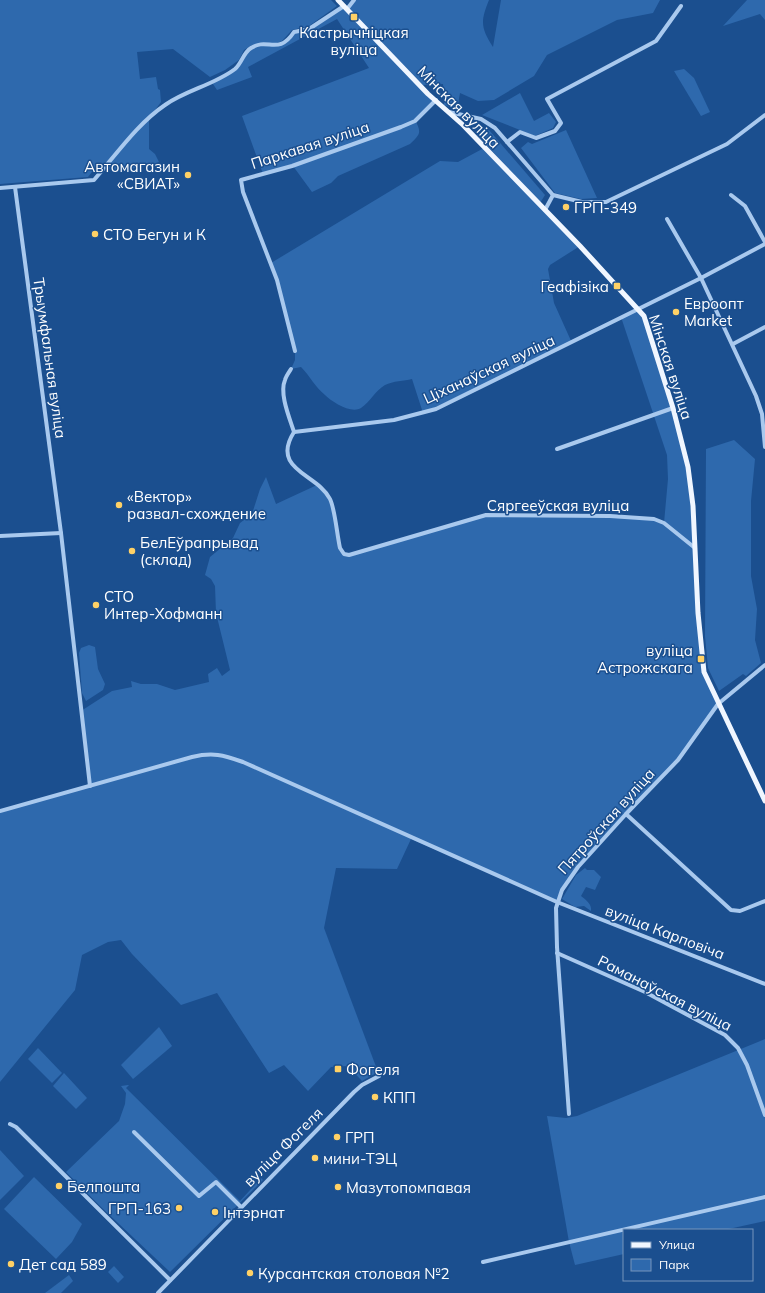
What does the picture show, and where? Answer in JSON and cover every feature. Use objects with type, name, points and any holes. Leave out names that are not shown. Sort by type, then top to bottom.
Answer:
[{"type":"main road","name":"Мінская вуліца","points":[[338,0],[545,210],[638,309],[647,322],[673,408],[688,467],[693,506],[702,664],[707,681],[765,801]]},
{"type":"street","points":[[0,188],[94,180],[142,126],[163,106],[234,70],[252,47],[282,44],[294,32],[309,29],[354,0]]},
{"type":"street","points":[[507,142],[520,132],[536,138],[555,131],[561,123],[547,99],[650,46],[656,41],[681,6]]},
{"type":"street","name":"Паркавая вуліца","points":[[295,350],[277,280],[243,192],[240,180],[292,166],[400,127],[415,120],[436,100]]},
{"type":"street","points":[[449,112],[481,119],[495,128],[554,195],[582,202],[606,202],[727,144],[765,115]]},
{"type":"street","name":"Трыумфальная вуліца","points":[[15,187],[61,533],[90,786]]},
{"type":"street","points":[[545,210],[554,195]]},
{"type":"street","points":[[731,196],[745,206],[765,243]]},
{"type":"street","points":[[667,220],[701,278],[756,396],[763,413],[765,447]]},
{"type":"street","name":"Ціханаўская вуліца","points":[[294,432],[394,420],[436,409],[701,278],[765,243]]},
{"type":"street","points":[[733,344],[765,327]]},
{"type":"street","points":[[292,369],[285,380],[284,386],[285,403],[294,432]]},
{"type":"street","points":[[557,449],[673,408]]},
{"type":"street","name":"Сяргееўская вуліца","points":[[294,432],[289,441],[287,452],[292,465],[317,485],[330,499],[340,548],[344,554],[349,555],[486,515],[610,516],[654,519],[664,523],[695,548]]},
{"type":"street","points":[[0,536],[61,533]]},
{"type":"street","name":"Пятроўская вуліца","points":[[569,1114],[557,953],[557,902],[562,890],[578,867],[678,760],[718,704],[765,665]]},
{"type":"street","name":"вуліца Карповіча","points":[[0,811],[192,757],[211,753],[221,755],[243,762],[557,902],[765,984]]},
{"type":"street","points":[[626,814],[731,910],[740,911],[765,900]]},
{"type":"street","name":"Раманаўская вуліца","points":[[557,953],[645,992],[734,1041],[741,1054],[765,1115]]},
{"type":"street","name":"вуліца Фогеля","points":[[158,1293],[360,1087],[379,1076]]},
{"type":"street","points":[[10,1124],[64,1174],[170,1280]]},
{"type":"street","points":[[134,1132],[199,1196],[216,1182],[241,1207]]},
{"type":"street","points":[[626,1229],[765,1197]]},
{"type":"street","points":[[483,1262],[623,1230]]},
{"type":"green space","points":[[0,0],[331,0],[337,6],[309,26],[292,30],[282,41],[275,44],[265,43],[252,45],[244,50],[239,60],[225,70],[210,77],[173,49],[137,52],[140,79],[156,77],[158,89],[160,90],[161,102],[149,118],[149,149],[155,154],[159,162],[116,172],[98,164],[88,177],[0,184]]},
{"type":"green space","points":[[355,0],[489,0],[484,14],[483,25],[486,35],[493,47],[501,0],[660,0],[653,13],[617,20],[547,55],[534,76],[494,100],[478,101],[460,93],[457,110],[444,105],[443,84],[423,85],[348,8]]},
{"type":"green space","points":[[747,0],[765,0],[765,20],[760,14],[723,26]]},
{"type":"green space","points":[[344,6],[436,100],[415,120],[419,128],[419,133],[410,144],[338,176],[331,183],[312,192],[293,166],[263,174],[242,116],[369,68],[337,19],[248,67],[252,77],[217,90],[211,81],[234,70],[252,47],[282,44],[294,32],[309,29]]},
{"type":"green space","points":[[684,69],[694,78],[710,112],[701,116],[674,71]]},
{"type":"green space","points":[[520,93],[534,121],[549,113],[556,122],[553,128],[535,136],[482,115]]},
{"type":"green space","points":[[489,130],[545,195],[540,203],[477,135]]},
{"type":"green space","points":[[566,130],[597,198],[581,199],[555,193],[521,148],[528,142],[532,144]]},
{"type":"green space","points":[[484,148],[580,246],[550,265],[548,269],[554,303],[572,343],[423,413],[412,379],[385,385],[378,390],[361,408],[352,409],[337,404],[321,392],[301,367],[291,369],[295,360],[295,351],[271,263],[440,161],[458,162]]},
{"type":"green space","points":[[638,309],[644,316],[688,467],[702,664],[718,704],[681,756],[578,867],[557,902],[411,839],[397,869],[336,868],[324,928],[378,1072],[362,1081],[348,1066],[331,1067],[308,1091],[284,1065],[269,1073],[217,993],[181,1005],[132,954],[121,940],[108,942],[82,955],[75,990],[0,1082],[0,811],[90,786],[81,711],[112,691],[132,687],[131,681],[141,684],[157,684],[175,690],[209,682],[208,674],[217,668],[222,676],[230,670],[216,613],[215,586],[211,579],[205,575],[210,557],[233,538],[240,523],[252,514],[260,489],[266,477],[276,504],[317,485],[330,499],[340,548],[344,554],[349,555],[486,515],[644,518],[664,523],[668,479],[667,455],[621,317]]},
{"type":"green space","points":[[734,440],[755,459],[751,501],[751,576],[757,609],[755,640],[761,663],[746,676],[743,674],[719,691],[708,668],[705,636],[706,449]]},
{"type":"green space","points":[[89,645],[95,647],[98,669],[105,684],[103,690],[86,701],[82,693],[79,653],[81,648]]},
{"type":"green space","points":[[585,868],[587,870],[594,870],[601,877],[595,890],[586,887],[581,896],[590,904],[591,911],[584,906],[575,907],[562,899],[576,875]]},
{"type":"green space","points":[[159,1027],[172,1046],[133,1079],[121,1065]]},
{"type":"green space","points":[[765,1039],[765,1221],[729,1229],[623,1229],[623,1254],[575,1265],[569,1242],[547,1116],[566,1118],[577,1116]]},
{"type":"green space","points":[[38,1048],[62,1073],[52,1083],[28,1059]]},
{"type":"green space","points":[[64,1073],[87,1098],[76,1109],[53,1086]]},
{"type":"green space","points":[[129,1085],[126,1088],[240,1201],[261,1178],[263,1180],[170,1272],[66,1172],[119,1121],[125,1104],[126,1093],[121,1086]]},
{"type":"green space","points":[[0,1150],[24,1176],[0,1200]]},
{"type":"green space","points":[[34,1177],[82,1224],[72,1242],[56,1259],[4,1209]]},
{"type":"green space","points":[[114,1266],[124,1277],[118,1283],[108,1272]]},
{"type":"green space","points":[[69,1275],[73,1281],[61,1293],[45,1293]]},
{"type":"place","name":"Кастрычніцкая вуліца","points":[[354,17]]},
{"type":"place","name":"Автомагазин «СВИАТ»","points":[[188,175]]},
{"type":"place","name":"ГРП-349","points":[[566,207]]},
{"type":"place","name":"СТО Бегун и К","points":[[95,234]]},
{"type":"place","name":"Геафізіка","points":[[617,286]]},
{"type":"place","name":"Евроопт Market","points":[[676,312]]},
{"type":"place","name":"«Вектор» развал-схождение","points":[[119,505]]},
{"type":"place","name":"БелЕўрапрывад (склад)","points":[[132,551]]},
{"type":"place","name":"СТО Интер-Хофманн","points":[[96,605]]},
{"type":"place","name":"вуліца Астрожскага","points":[[701,659]]},
{"type":"place","name":"Фогеля","points":[[338,1069]]},
{"type":"place","name":"КПП","points":[[375,1097]]},
{"type":"place","name":"ГРП","points":[[337,1137]]},
{"type":"place","name":"мини-ТЭЦ","points":[[315,1158]]},
{"type":"place","name":"Белпошта","points":[[59,1186]]},
{"type":"place","name":"Мазутопомпавая","points":[[338,1187]]},
{"type":"place","name":"ГРП-163","points":[[179,1208]]},
{"type":"place","name":"Інтэрнат","points":[[215,1212]]},
{"type":"place","name":"Дет сад 589","points":[[11,1264]]},
{"type":"place","name":"Курсантская столовая №2","points":[[250,1273]]}]
